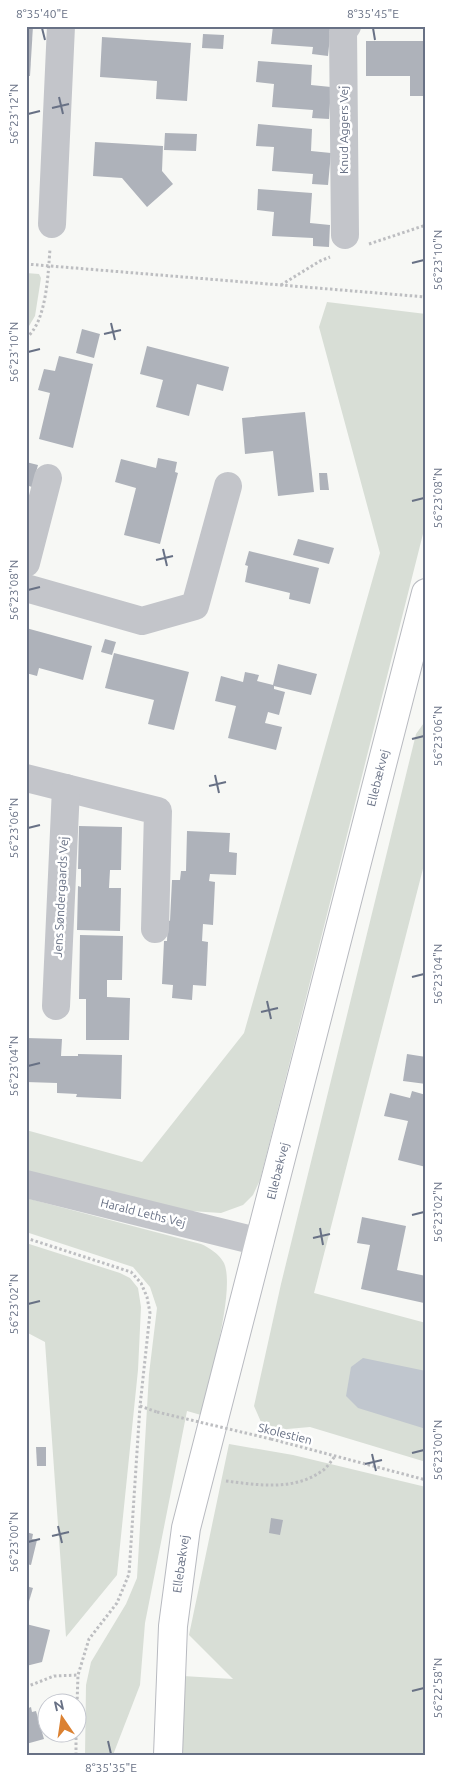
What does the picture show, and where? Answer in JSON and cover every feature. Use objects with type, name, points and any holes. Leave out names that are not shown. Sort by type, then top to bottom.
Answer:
[{"type":"street","points":[[52,224],[61,26]]},
{"type":"street","name":"Knud Aggers Vej","points":[[345,235],[343,31],[347,26]]},
{"type":"street","points":[[26,563],[48,478]]},
{"type":"street","points":[[26,588],[142,621],[194,606],[228,486]]},
{"type":"street","name":"Ellebækvej","points":[[168,1755],[173,1626],[186,1528],[425,599]]},
{"type":"street","points":[[26,778],[158,812],[155,929]]},
{"type":"street","name":"Jens Søndergaards Vej","points":[[56,1006],[66,788]]},
{"type":"street","name":"Harald Leths Vej","points":[[26,1184],[260,1242]]},
{"type":"path","points":[[26,338],[37,326],[39,320],[48,265],[52,224]]},
{"type":"path","points":[[26,264],[426,297]]},
{"type":"path","points":[[26,1238],[131,1272],[141,1283],[147,1297],[150,1312],[140,1406],[129,1574],[117,1603],[89,1639],[78,1675],[77,1694]]},
{"type":"path","name":"Skolestien","points":[[140,1406],[157,1412],[271,1439],[426,1480]]},
{"type":"path","points":[[198,1478],[268,1486],[298,1482],[323,1471],[335,1456]]},
{"type":"path","points":[[26,1687],[54,1676],[78,1675]]},
{"type":"shaded area","points":[[26,273],[39,274],[41,278],[35,316],[26,331]]},
{"type":"shaded area","points":[[327,302],[426,314],[426,522],[260,1180],[253,1195],[243,1205],[221,1213],[190,1211],[26,1171],[26,1130],[142,1162],[244,1033],[380,553],[319,327]]},
{"type":"shaded area","points":[[426,720],[426,857],[314,1293],[426,1323],[426,1462],[310,1427],[265,1431],[254,1406],[281,1284],[416,734]]},
{"type":"shaded area","points":[[26,1198],[201,1244],[211,1249],[220,1257],[224,1263],[227,1276],[220,1338],[201,1415],[187,1411],[145,1623],[140,1685],[113,1755],[85,1755],[85,1744],[88,1744],[88,1694],[86,1694],[86,1685],[91,1662],[126,1604],[137,1578],[149,1374],[157,1308],[150,1287],[133,1267],[26,1232]]},
{"type":"shaded area","points":[[26,1243],[120,1273],[130,1278],[138,1288],[141,1307],[138,1370],[117,1575],[66,1637],[45,1342],[26,1332]]},
{"type":"shaded area","points":[[363,1358],[426,1371],[426,1429],[358,1408],[346,1396],[351,1367]]},
{"type":"shaded area","points":[[229,1444],[293,1455],[426,1487],[426,1755],[183,1755],[183,1676],[233,1679],[189,1635]]},
{"type":"building","points":[[26,26],[33,26],[30,76],[26,76]]},
{"type":"building","points":[[273,26],[331,26],[328,56],[312,54],[313,47],[271,44]]},
{"type":"building","points":[[203,34],[224,35],[223,49],[202,48]]},
{"type":"building","points":[[102,37],[191,43],[187,101],[156,99],[157,81],[100,77]]},
{"type":"building","points":[[366,41],[426,41],[426,96],[410,96],[410,76],[366,76]]},
{"type":"building","points":[[258,61],[312,65],[311,85],[331,87],[329,119],[312,118],[313,110],[272,107],[274,84],[256,82]]},
{"type":"building","points":[[258,124],[312,129],[311,151],[331,153],[328,185],[312,184],[313,174],[272,171],[274,147],[256,146]]},
{"type":"building","points":[[165,133],[197,134],[196,151],[164,150]]},
{"type":"building","points":[[95,142],[163,146],[162,171],[173,184],[147,207],[122,178],[93,176]]},
{"type":"building","points":[[258,189],[312,193],[310,223],[330,225],[329,247],[313,246],[313,238],[272,236],[274,212],[257,210]]},
{"type":"building","points":[[82,329],[100,334],[94,358],[76,353]]},
{"type":"building","points":[[147,346],[229,367],[223,391],[197,384],[189,416],[156,407],[163,380],[140,374]]},
{"type":"building","points":[[59,356],[93,364],[73,448],[39,439],[50,393],[38,390],[44,369],[55,371]]},
{"type":"building","points":[[305,412],[314,492],[278,496],[273,451],[245,454],[242,418]]},
{"type":"building","points":[[158,458],[177,462],[175,472],[178,473],[160,544],[124,535],[136,488],[115,482],[121,459],[156,468]]},
{"type":"building","points":[[26,462],[38,465],[32,487],[26,485]]},
{"type":"building","points":[[319,473],[327,473],[329,490],[320,490]]},
{"type":"building","points":[[298,539],[334,548],[329,564],[293,555]]},
{"type":"building","points":[[249,551],[319,568],[310,604],[289,599],[290,593],[245,582],[248,566],[245,565]]},
{"type":"building","points":[[26,628],[92,646],[83,680],[39,668],[37,676],[26,673]]},
{"type":"building","points":[[105,639],[116,642],[112,655],[101,652]]},
{"type":"building","points":[[114,653],[189,672],[174,730],[148,724],[154,700],[105,688]]},
{"type":"building","points":[[278,664],[317,674],[311,695],[274,686],[274,689],[285,692],[279,715],[268,712],[265,723],[282,727],[276,750],[228,738],[236,706],[215,701],[221,676],[243,682],[245,672],[259,675],[257,681],[273,685]]},
{"type":"building","points":[[79,826],[122,827],[121,870],[110,870],[109,888],[121,888],[120,931],[77,930],[78,886],[81,887],[81,869],[78,869]]},
{"type":"building","points":[[187,831],[230,833],[229,852],[237,853],[236,875],[210,874],[209,881],[215,882],[213,925],[203,924],[202,941],[208,942],[206,986],[193,985],[192,1000],[172,998],[173,985],[162,984],[164,941],[167,941],[168,920],[170,921],[172,880],[180,880],[181,871],[186,871]]},
{"type":"building","points":[[80,935],[123,936],[122,980],[107,980],[107,997],[130,998],[129,1040],[86,1040],[86,999],[79,999]]},
{"type":"building","points":[[26,1038],[62,1039],[61,1056],[78,1056],[78,1054],[122,1055],[121,1099],[76,1097],[77,1094],[57,1093],[57,1083],[26,1082]]},
{"type":"building","points":[[407,1054],[426,1057],[426,1084],[403,1081]]},
{"type":"building","points":[[412,1091],[426,1095],[426,1167],[398,1160],[408,1121],[384,1116],[390,1093],[410,1098]]},
{"type":"building","points":[[362,1217],[406,1226],[397,1270],[426,1276],[424,1303],[361,1289],[370,1245],[357,1243]]},
{"type":"building","points":[[36,1447],[46,1447],[46,1466],[37,1466]]},
{"type":"building","points":[[271,1518],[283,1520],[280,1535],[269,1533]]},
{"type":"building","points":[[26,1532],[33,1534],[32,1539],[37,1540],[31,1565],[26,1564]]},
{"type":"building","points":[[26,1586],[33,1588],[27,1608],[26,1608]]},
{"type":"building","points":[[26,1624],[50,1630],[42,1662],[26,1666]]},
{"type":"building","points":[[31,1707],[32,1712],[36,1711],[38,1718],[38,1741],[26,1744],[26,1709]]}]
